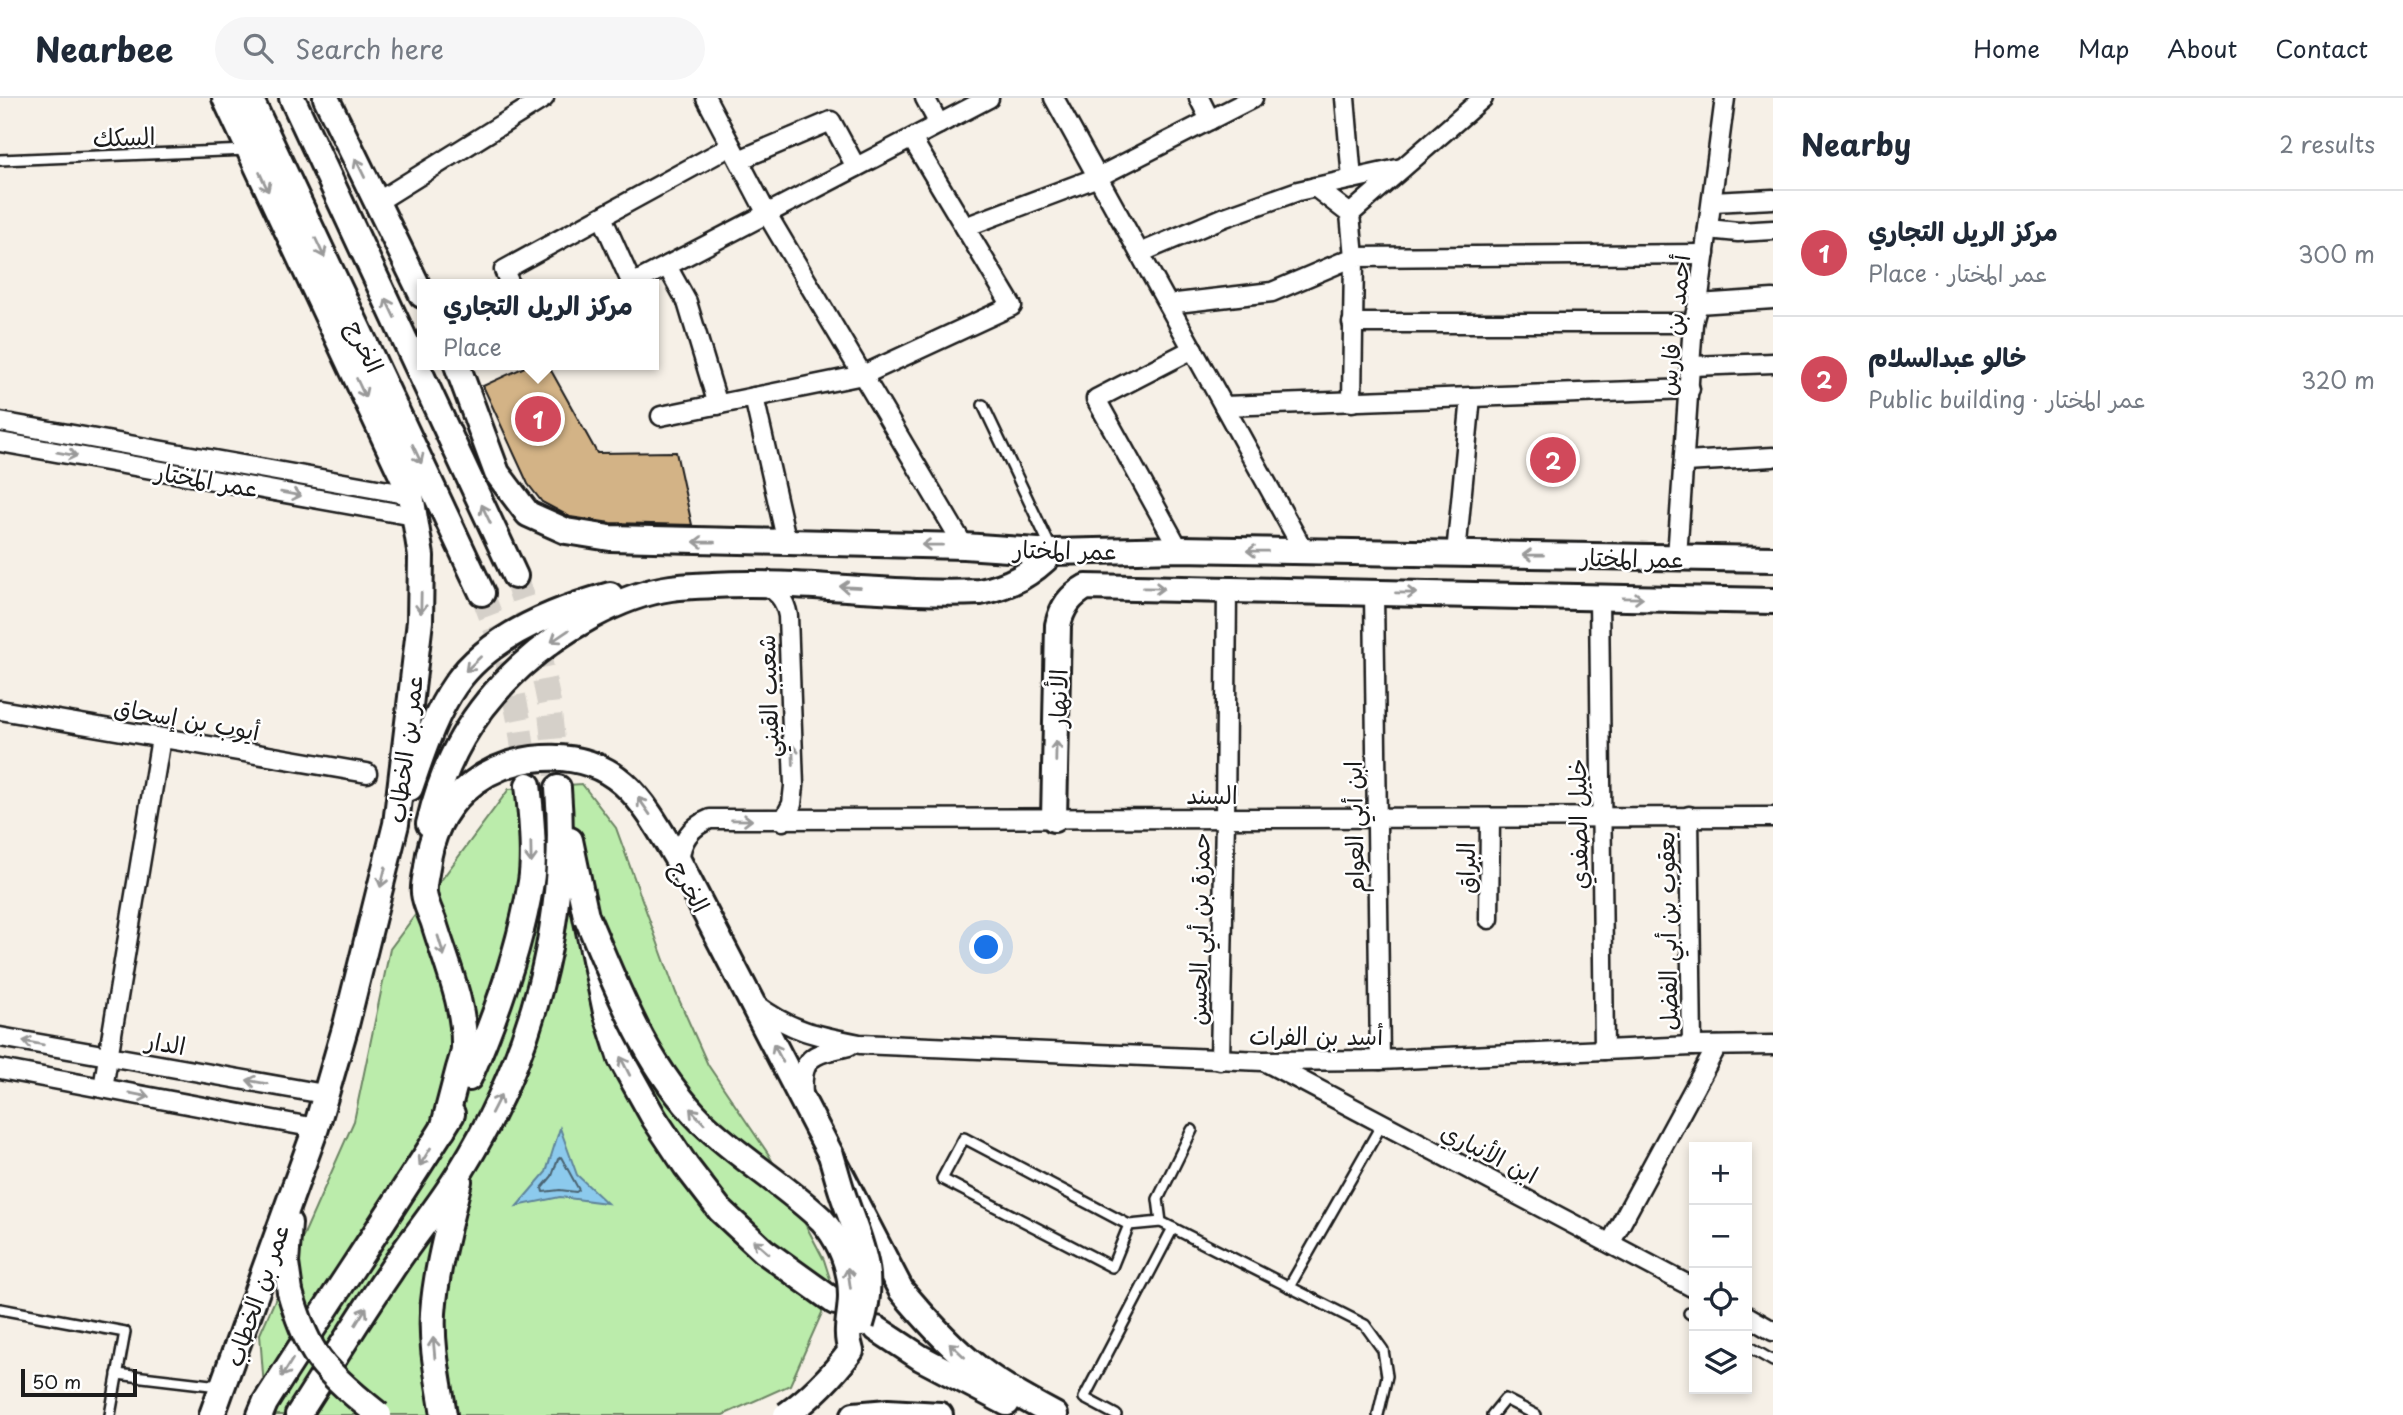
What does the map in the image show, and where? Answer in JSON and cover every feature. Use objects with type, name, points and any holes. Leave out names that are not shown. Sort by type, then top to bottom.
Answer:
[{"type":"main road","name":"عمر بن الخطاب","points":[[212,1415],[316,1128],[346,1025],[396,824],[420,621],[421,556],[413,505],[225,98]]},
{"type":"main road","name":"الخرج","points":[[250,98],[482,593]]},
{"type":"main road","name":"الخرج","points":[[292,98],[417,366]]},
{"type":"main road","points":[[326,98],[417,285]]},
{"type":"main road","name":"الخرج","points":[[419,370],[515,576]]},
{"type":"main road","name":"عمر المختار","points":[[466,370],[497,473],[528,514],[566,531],[610,538],[964,546],[1053,552],[1304,551],[1773,559]]},
{"type":"main road","points":[[396,824],[446,699],[455,685],[477,660],[519,631],[563,610],[616,594],[757,583],[979,592],[1020,579],[1038,567],[1053,552]]},
{"type":"main road","name":"عمر المختار","points":[[1086,587],[1773,601]]},
{"type":"main road","name":"الأنهار","points":[[1054,819],[1058,625],[1070,599],[1086,587]]},
{"type":"main road","points":[[424,892],[423,852],[437,796],[458,744],[488,698],[527,661],[570,629],[619,604],[670,588]]},
{"type":"main road","name":"الخرج","points":[[443,1129],[464,1048],[461,1009],[424,892],[431,842],[436,829],[450,804],[460,793],[482,775],[496,768],[524,760],[551,757],[576,760],[602,769],[638,796],[680,864],[901,1290],[934,1328],[969,1362],[1020,1396],[1055,1415]]},
{"type":"main road","points":[[260,1415],[330,1299],[456,1108],[487,1036],[512,964],[531,880],[528,785]]},
{"type":"main road","points":[[298,1415],[389,1272],[460,1172],[507,1083],[533,1016],[549,954],[559,885],[562,828],[558,788],[606,1012],[621,1059],[654,1118],[720,1210],[764,1251],[835,1302]]},
{"type":"main road","points":[[587,918],[648,1053],[673,1089],[701,1121],[736,1152],[810,1209],[832,1233],[849,1271],[851,1297],[847,1338],[851,1351]]},
{"type":"main road","points":[[786,1415],[807,1400],[837,1370],[851,1351],[866,1310],[868,1271],[859,1235],[842,1193],[831,1155]]},
{"type":"main road","points":[[444,1415],[435,1365],[433,1314],[460,1172]]},
{"type":"main road","points":[[291,1194],[286,1263],[290,1292],[299,1322],[316,1356],[379,1415]]},
{"type":"main road","points":[[877,1329],[921,1358],[1029,1415]]},
{"type":"main road","points":[[855,1415],[888,1412],[940,1415]]},
{"type":"street","points":[[377,202],[544,98]]},
{"type":"street","points":[[706,98],[767,214],[964,546]]},
{"type":"street","points":[[925,98],[939,124]]},
{"type":"street","points":[[642,279],[989,98]]},
{"type":"street","points":[[1054,98],[1304,551]]},
{"type":"street","points":[[1199,98],[1210,120]]},
{"type":"street","points":[[965,227],[1098,177],[1253,98]]},
{"type":"street","points":[[1345,98],[1353,179]]},
{"type":"street","points":[[1350,214],[1402,169],[1461,105],[1483,98]]},
{"type":"street","name":"أحمد بن فارس","points":[[1677,557],[1693,323],[1712,202],[1722,99]]},
{"type":"street","points":[[508,279],[504,270],[602,217],[735,153],[831,121],[856,167]]},
{"type":"street","points":[[661,416],[863,376],[1012,306],[912,139]]},
{"type":"street","points":[[1140,253],[1225,217],[1298,191],[1402,169]]},
{"type":"street","points":[[1315,187],[1350,214],[1354,257],[1352,402]]},
{"type":"street","points":[[1712,202],[1773,200]]},
{"type":"street","points":[[602,217],[630,279]]},
{"type":"street","points":[[1708,229],[1738,232],[1773,230]]},
{"type":"street","points":[[1168,304],[1272,292],[1354,257],[1705,254]]},
{"type":"street","points":[[667,266],[687,302],[718,405]]},
{"type":"street","points":[[1698,304],[1773,299]]},
{"type":"street","points":[[1352,323],[1693,323]]},
{"type":"street","points":[[1179,550],[1096,399],[1193,349]]},
{"type":"street","points":[[1692,366],[1773,363]]},
{"type":"street","points":[[1224,406],[1690,389]]},
{"type":"street","points":[[754,397],[787,543]]},
{"type":"street","points":[[1456,554],[1471,397]]},
{"type":"street","name":"عمر المختار","points":[[0,422],[413,505]]},
{"type":"street","name":"عمر المختار","points":[[0,442],[413,505]]},
{"type":"street","points":[[1685,462],[1773,457]]},
{"type":"street","name":"شعيب القيني","points":[[757,583],[777,592],[785,604],[788,616],[794,795],[789,813],[783,821]]},
{"type":"street","name":"حمزة بن أبي الحسن","points":[[1220,1060],[1227,590]]},
{"type":"street","name":"ابن أبي العوام","points":[[1374,593],[1380,1060]]},
{"type":"street","name":"خليل الصفدي","points":[[1599,597],[1604,1050]]},
{"type":"street","name":"أيوب بن إسحاق","points":[[0,710],[367,774]]},
{"type":"street","points":[[103,1088],[161,738]]},
{"type":"street","name":"يعقوب بن أبي الفضل","points":[[1689,816],[1692,1046]]},
{"type":"street","name":"السند","points":[[680,864],[683,842],[694,828],[710,819],[783,821],[1773,817]]},
{"type":"street","name":"البراق","points":[[1489,919],[1490,818]]},
{"type":"street","name":"أسد بن الفرات","points":[[750,999],[770,1015],[812,1035],[859,1044],[1263,1061],[1380,1060],[1773,1045]]},
{"type":"street","name":"الدار","points":[[0,1037],[324,1094]]},
{"type":"street","name":"أسد بن الفرات","points":[[803,1102],[802,1078],[804,1067],[811,1057],[820,1052],[859,1044]]},
{"type":"street","points":[[1611,1242],[1717,1046]]},
{"type":"street","name":"ابن الأنباري","points":[[1263,1061],[1689,1285]]},
{"type":"street","points":[[0,1069],[316,1128]]},
{"type":"street","points":[[1752,1319],[1773,1331]]},
{"type":"lane","name":"السكك","points":[[0,160],[249,150]]},
{"type":"lane","points":[[983,405],[1053,552]]},
{"type":"lane","points":[[1289,1287],[1382,1124]]},
{"type":"lane","points":[[1161,1222],[1158,1199],[1192,1130]]},
{"type":"lane","points":[[1129,1225],[1112,1267],[942,1179],[964,1138],[1129,1225],[1161,1222],[1365,1325],[1383,1350],[1387,1376],[1378,1415]]},
{"type":"lane","points":[[1116,1415],[1084,1398],[1173,1228]]},
{"type":"lane","points":[[0,1309],[125,1332],[110,1415]]},
{"type":"lane","points":[[1752,1349],[1773,1361]]},
{"type":"lane","points":[[117,1374],[224,1386]]},
{"type":"lane","points":[[1492,1415],[1505,1399],[1536,1415]]},
{"type":"green space","points":[[582,784],[616,828],[676,993],[708,1065],[769,1155],[824,1260],[833,1288],[790,1385],[723,1415],[266,1415],[260,1334],[354,1121],[390,949],[509,789]]},
{"type":"water","points":[[560,1128],[577,1175],[607,1203],[560,1197],[517,1206],[546,1172]]},
{"type":"building","points":[[518,370],[551,370],[597,453],[676,452],[692,525],[611,523],[570,517],[542,502],[528,484],[483,386]]},
{"type":"tunnel","points":[[515,576],[536,639],[549,703],[558,788]]},
{"type":"tunnel","points":[[482,593],[506,657],[519,720],[528,785]]},
{"type":"place","name":"مركز الريل التجاري","points":[[538,419]]},
{"type":"place","name":"خالو عبدالسلام","points":[[1553,460]]}]
